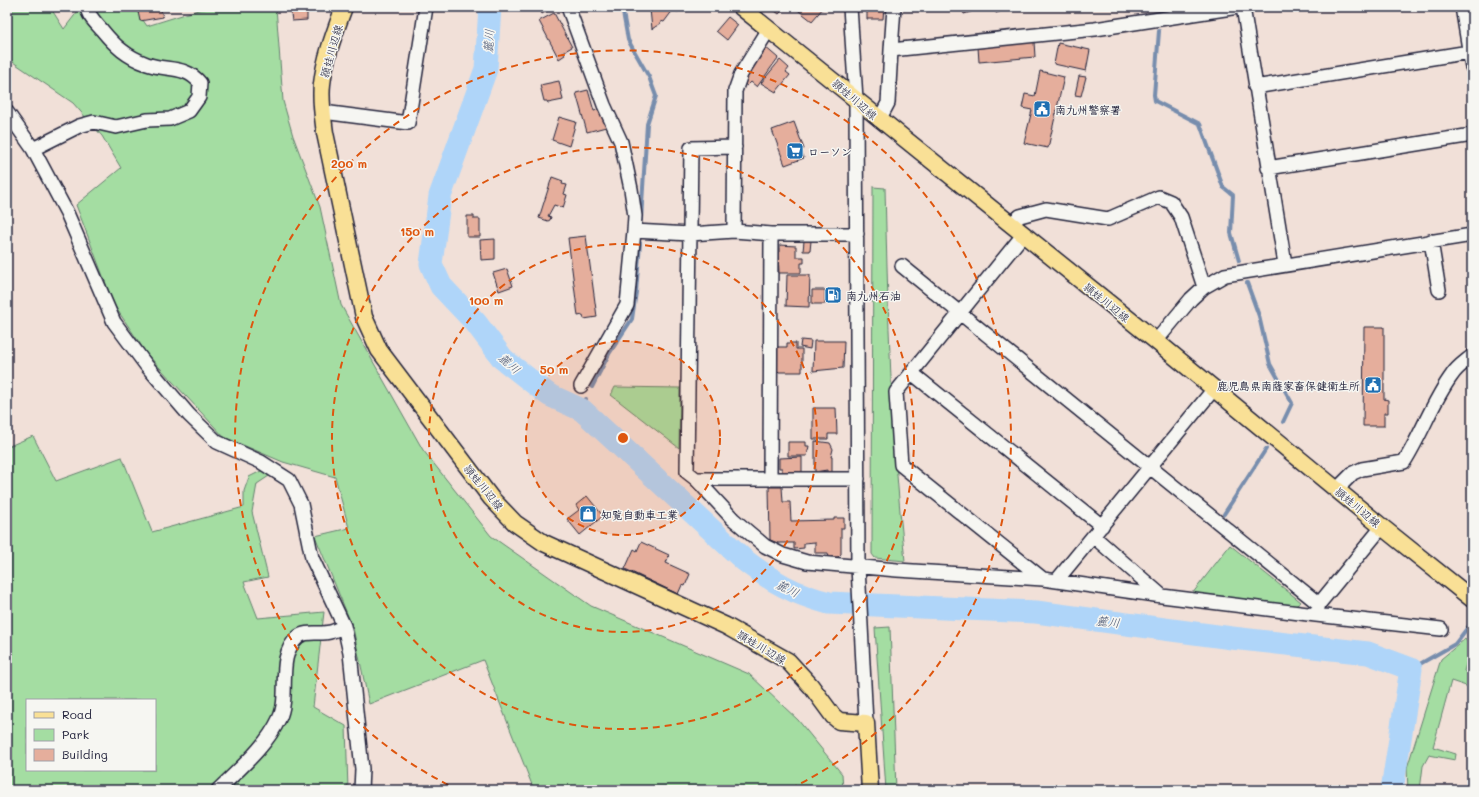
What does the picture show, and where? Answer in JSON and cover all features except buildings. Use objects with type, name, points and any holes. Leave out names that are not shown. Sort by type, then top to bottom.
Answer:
[{"type":"main road","name":"頴娃川辺線","points":[[344,7],[328,53],[322,85],[325,133],[364,317],[379,350],[491,498],[515,523],[544,543],[726,626],[788,661],[811,686],[833,716],[839,721],[866,723]]},
{"type":"main road","name":"頴娃川辺線","points":[[742,7],[856,99],[879,120],[1156,342],[1213,390],[1468,596]]},
{"type":"main road","points":[[866,723],[870,790]]},
{"type":"street","points":[[33,149],[79,126],[94,122],[116,127],[147,120],[170,119],[189,111],[199,97],[200,83],[194,76],[183,70],[148,65],[133,58],[116,47],[90,15],[87,7]]},
{"type":"street","points":[[323,112],[408,123],[426,7]]},
{"type":"street","points":[[568,7],[604,105],[621,142],[635,216],[627,305],[581,386]]},
{"type":"street","points":[[850,7],[856,99],[858,571],[866,723]]},
{"type":"street","points":[[879,120],[888,103],[894,7]]},
{"type":"street","points":[[891,50],[1095,29],[1238,7]]},
{"type":"street","points":[[1243,7],[1268,168],[1285,264]]},
{"type":"street","points":[[1462,7],[1472,67]]},
{"type":"street","points":[[734,232],[735,91],[741,74],[769,29]]},
{"type":"street","points":[[1255,87],[1469,52]]},
{"type":"street","points":[[7,112],[33,149],[67,213],[114,322],[146,365],[189,415],[217,442],[261,462],[289,480],[301,504],[312,558],[344,626],[351,661],[362,769],[361,790]]},
{"type":"street","points":[[1268,168],[1472,136]]},
{"type":"street","points":[[735,147],[691,148],[687,472],[696,479],[733,519],[765,546],[783,555],[807,562],[858,571],[1057,580],[1162,596],[1318,609],[1441,629]]},
{"type":"street","points":[[1010,225],[1020,216],[1046,209],[1108,219],[1159,197],[1171,202],[1181,218],[1204,287]]},
{"type":"street","points":[[634,231],[690,234],[734,232],[771,234],[857,234]]},
{"type":"street","points":[[770,479],[771,234]]},
{"type":"street","points":[[1023,235],[913,374],[896,392],[901,465],[1043,579]]},
{"type":"street","points":[[1156,342],[1191,299],[1204,287],[1225,275],[1285,264],[1472,235]]},
{"type":"street","points":[[1431,241],[1439,290]]},
{"type":"street","points":[[902,266],[1151,467],[1318,609]]},
{"type":"street","points":[[1337,489],[1353,473],[1362,469],[1404,462],[1418,441],[1434,405],[1452,374],[1472,356]]},
{"type":"street","points":[[913,374],[1102,526]]},
{"type":"street","points":[[1057,580],[1213,390]]},
{"type":"street","points":[[696,479],[858,479]]},
{"type":"street","points":[[1318,609],[1382,527]]},
{"type":"street","points":[[1093,536],[1162,596]]},
{"type":"street","points":[[218,790],[270,737],[281,717],[285,665],[295,640],[305,634],[331,632],[344,626]]},
{"type":"green space","points":[[7,7],[50,7],[64,29],[81,7],[134,7],[147,26],[198,10],[216,7],[276,7],[283,101],[293,136],[320,207],[341,305],[423,450],[491,536],[591,606],[749,674],[798,720],[842,774],[843,790],[534,790],[483,660],[369,704],[353,628],[315,536],[349,528],[335,477],[283,462],[224,437],[147,354],[114,305],[76,205],[121,168],[102,136],[73,103],[7,58]]},
{"type":"green space","points":[[873,187],[885,188],[893,421],[905,561],[875,558],[872,554]]},
{"type":"green space","points":[[615,387],[680,388],[679,448],[611,395]]},
{"type":"green space","points":[[33,436],[56,481],[122,457],[152,532],[244,507],[244,491],[249,477],[263,470],[272,474],[257,484],[252,512],[268,577],[244,582],[258,618],[324,612],[313,707],[346,726],[348,790],[7,790],[7,447]]},
{"type":"green space","points":[[1230,545],[1301,602],[1294,607],[1192,594]]},
{"type":"green space","points":[[890,627],[896,790],[886,790],[875,628]]},
{"type":"green space","points":[[1465,639],[1471,646],[1464,671],[1472,676],[1472,688],[1451,681],[1433,747],[1456,754],[1455,760],[1429,755],[1423,766],[1420,790],[1408,790],[1407,768],[1441,659]]},
{"type":"waterway","name":"麓川","points":[[490,7],[486,69],[440,196],[431,264],[441,286],[476,323],[503,359],[549,395],[582,410],[744,560],[774,581],[805,596],[829,603],[1036,612],[1232,638],[1368,653],[1411,669],[1392,790]]},
{"type":"waterway","points":[[622,7],[628,40],[649,77],[656,96],[647,124],[641,220]]},
{"type":"waterway","points":[[1159,31],[1154,95],[1155,101],[1200,124],[1223,187],[1233,195],[1231,233],[1239,261]]},
{"type":"waterway","points":[[592,387],[609,354],[632,319],[640,243]]},
{"type":"waterway","points":[[1247,283],[1259,316],[1270,364],[1292,403],[1283,422]]},
{"type":"waterway","points":[[582,410],[586,399]]},
{"type":"waterway","points":[[1224,514],[1266,449]]},
{"type":"waterway","points":[[1411,669],[1455,644],[1472,622]]},
{"type":"place","name":"南九州警察署","points":[[1042,109]]},
{"type":"place","name":"ローソン","points":[[795,151]]},
{"type":"place","name":"南九州石油","points":[[833,295]]},
{"type":"place","name":"鹿児島県南薩家畜保健衛生所","points":[[1373,385]]},
{"type":"place","name":"知覧自動車工業","points":[[588,514]]}]
